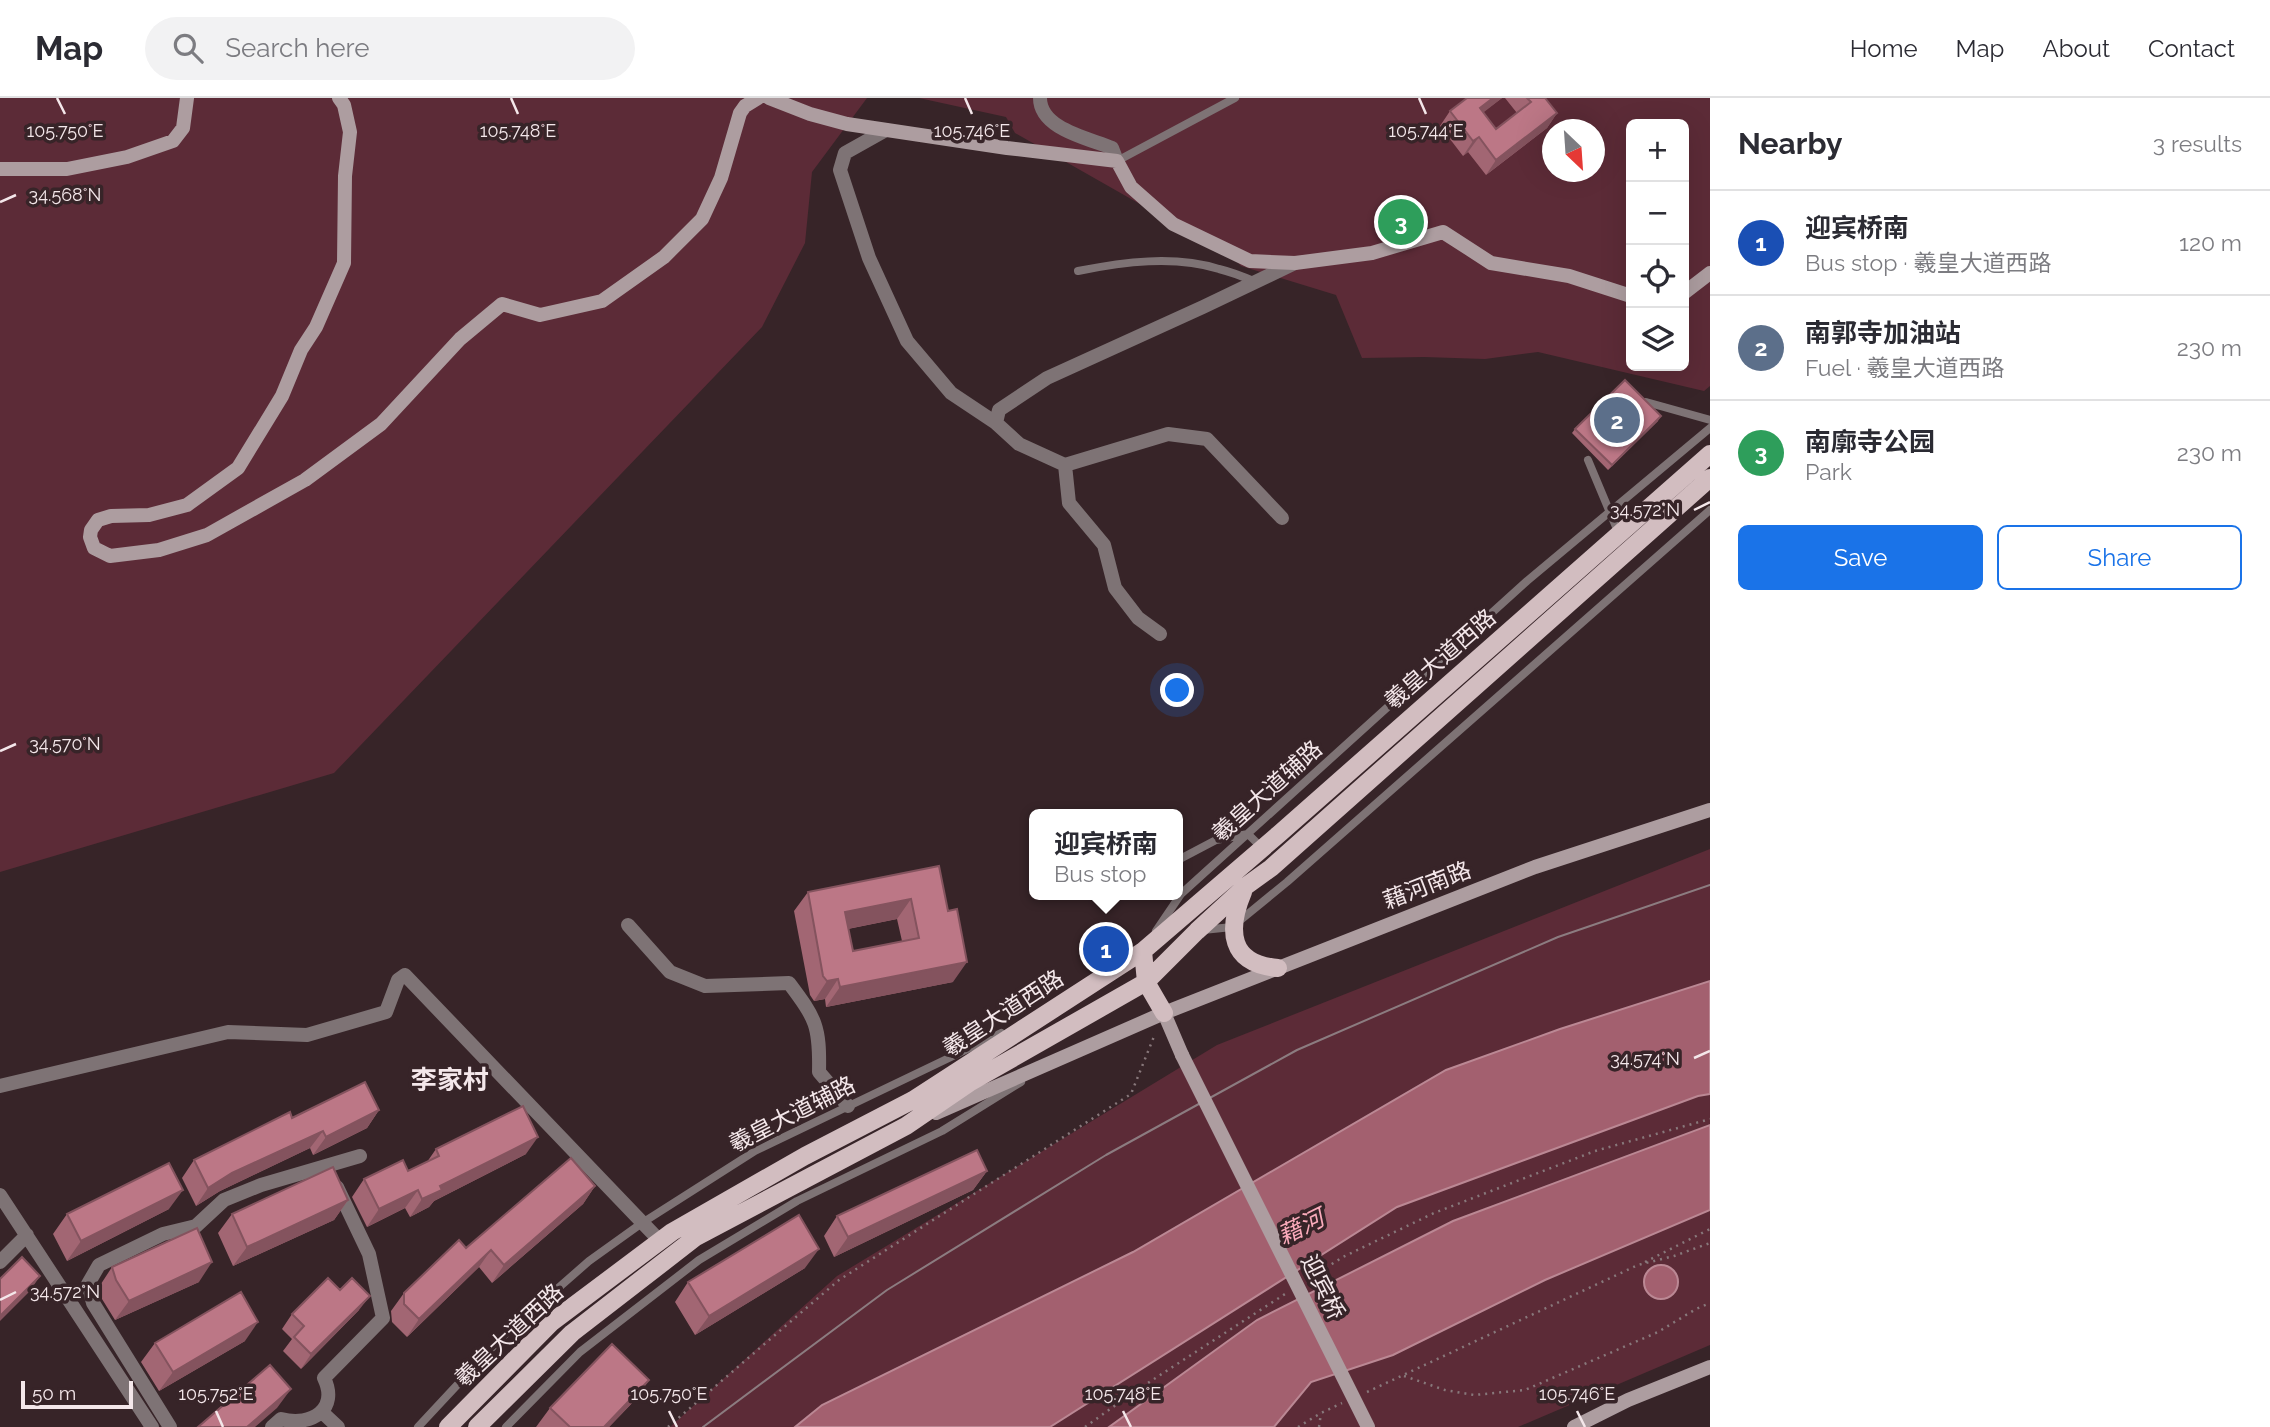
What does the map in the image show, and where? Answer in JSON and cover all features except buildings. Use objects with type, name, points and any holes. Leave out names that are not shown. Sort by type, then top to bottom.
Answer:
[{"type":"main road","name":"羲皇大道西路","points":[[448,1427],[552,1322],[660,1241],[805,1156],[913,1100],[1143,951],[1710,454]]},
{"type":"main road","name":"羲皇大道西路","points":[[477,1427],[572,1333],[696,1237],[906,1126],[969,1083],[1146,982],[1246,886],[1292,849],[1710,478]]},
{"type":"main road","points":[[1246,886],[1232,927],[1235,940],[1241,953],[1251,962],[1278,968]]},
{"type":"main road","points":[[1143,951],[1146,982],[1164,1013]]},
{"type":"street","points":[[0,169],[67,169],[127,157],[173,141],[183,128],[187,98]]},
{"type":"street","points":[[339,98],[344,105],[350,132],[345,176],[344,263],[316,327],[301,350],[282,396],[238,468],[187,505],[149,515],[104,517],[98,520],[90,530],[90,537],[98,552],[110,556],[159,550],[207,535],[305,480],[381,424],[460,339],[502,304],[540,315],[601,301],[664,257],[702,219],[721,178],[740,113],[745,106],[758,98]]},
{"type":"street","points":[[769,98],[822,118],[886,130],[1117,161]]},
{"type":"street","points":[[1040,98],[1041,110],[1052,123],[1112,148],[1130,187],[1173,224],[1250,261],[1295,262],[1373,253],[1443,232],[1491,263],[1569,276],[1626,294]]},
{"type":"street","points":[[886,130],[845,153],[840,170],[869,258],[907,341],[951,393],[996,423],[1019,444],[1065,465],[1168,434],[1207,439],[1282,518]]},
{"type":"street","points":[[996,423],[999,410],[1047,378],[1295,262]]},
{"type":"street","points":[[1689,289],[1710,273]]},
{"type":"street","points":[[1065,465],[1069,503],[1104,545],[1115,588],[1138,618],[1160,634]]},
{"type":"street","name":"藉河南路","points":[[906,1126],[1066,1054],[1278,968],[1535,867],[1710,810]]},
{"type":"street","points":[[628,925],[670,972],[705,986],[789,983],[811,1013],[819,1038],[819,1072],[848,1106]]},
{"type":"street","points":[[0,1086],[228,1032],[307,1035],[386,1012],[398,980],[405,975],[660,1241]]},
{"type":"street","name":"迎宾桥","points":[[1164,1013],[1182,1055],[1368,1427]]},
{"type":"street","points":[[170,1427],[93,1303],[88,1284],[99,1265],[163,1234],[196,1226],[224,1200],[261,1185],[360,1156]]},
{"type":"street","points":[[272,1427],[281,1419],[299,1425],[308,1423],[323,1413],[329,1395],[324,1378],[383,1318],[369,1254],[327,1167]]},
{"type":"street","points":[[0,1195],[152,1427]]},
{"type":"street","points":[[0,1262],[27,1235]]},
{"type":"street","points":[[1574,1427],[1628,1400],[1710,1367]]},
{"type":"street","points":[[323,1413],[338,1427]]},
{"type":"lane","points":[[1117,161],[1235,98]]},
{"type":"lane","points":[[1078,271],[1158,260],[1217,268],[1256,282]]},
{"type":"lane","points":[[1646,401],[1710,420]]},
{"type":"lane","name":"羲皇大道辅路","points":[[1183,892],[1527,581],[1710,428]]},
{"type":"lane","points":[[1588,460],[1619,534]]},
{"type":"lane","points":[[1197,931],[1232,927],[1287,882],[1710,510]]},
{"type":"lane","points":[[1183,857],[1216,840],[1248,834],[1262,848]]},
{"type":"lane","name":"羲皇大道辅路","points":[[418,1427],[500,1339],[589,1261],[642,1223],[755,1151],[998,1035],[1143,951],[1177,900]]},
{"type":"lane","points":[[506,1427],[580,1352],[699,1260],[797,1201],[942,1131],[1066,1054]]},
{"type":"path","points":[[668,1427],[839,1280],[1131,1094],[1164,1013]]},
{"type":"path","points":[[1308,1279],[1343,1256],[1434,1213],[1595,1151],[1710,1119]]},
{"type":"path","points":[[1356,1397],[1710,1229]]},
{"type":"path","points":[[1638,1265],[1710,1243]]},
{"type":"path","points":[[1085,1427],[1285,1294]]},
{"type":"path","points":[[1403,1376],[1445,1390],[1474,1395],[1525,1391],[1658,1332],[1696,1308],[1710,1303]]},
{"type":"path","points":[[1298,1427],[1344,1402]]},
{"type":"path","points":[[1319,1427],[1321,1413]]},
{"type":"shaded area","points":[[0,98],[867,98],[812,172],[805,243],[762,327],[334,773],[0,872]]},
{"type":"shaded area","points":[[919,98],[1710,98],[1710,386],[1704,391],[1538,352],[1485,359],[1362,358],[1336,295],[1241,266],[1233,257],[1015,133],[1006,117]]},
{"type":"shaded area","points":[[1710,849],[1710,981],[1560,1029],[1446,1070],[1133,1252],[822,1405],[795,1427],[670,1427],[837,1276],[1217,1045]]},
{"type":"shaded area","points":[[1710,1094],[1710,1345],[1518,1427],[1050,1427],[1397,1207],[1698,1096]]},
{"type":"water","name":"藉河","points":[[1710,981],[1710,1094],[1698,1096],[1397,1207],[1050,1427],[795,1427],[822,1405],[1133,1252],[1446,1070],[1560,1029]]},
{"type":"water","points":[[1710,1125],[1710,1210],[1545,1280],[1393,1355],[1311,1382],[1274,1427],[1109,1427],[1257,1320],[1453,1221]]},
{"type":"water","points":[[1661,1265],[1673,1270],[1678,1282],[1673,1294],[1661,1299],[1649,1294],[1644,1282],[1649,1270]]},
{"type":"tram line","points":[[703,1427],[887,1290],[1106,1155],[1297,1050],[1558,937],[1710,885]]},
{"type":"place","name":"南廓寺公园","points":[[1401,222]]},
{"type":"place","name":"南郭寺加油站","points":[[1617,420]]},
{"type":"place","name":"迎宾桥南","points":[[1106,949]]},
{"type":"district","name":"李家村","points":[[450,1080]]}]
